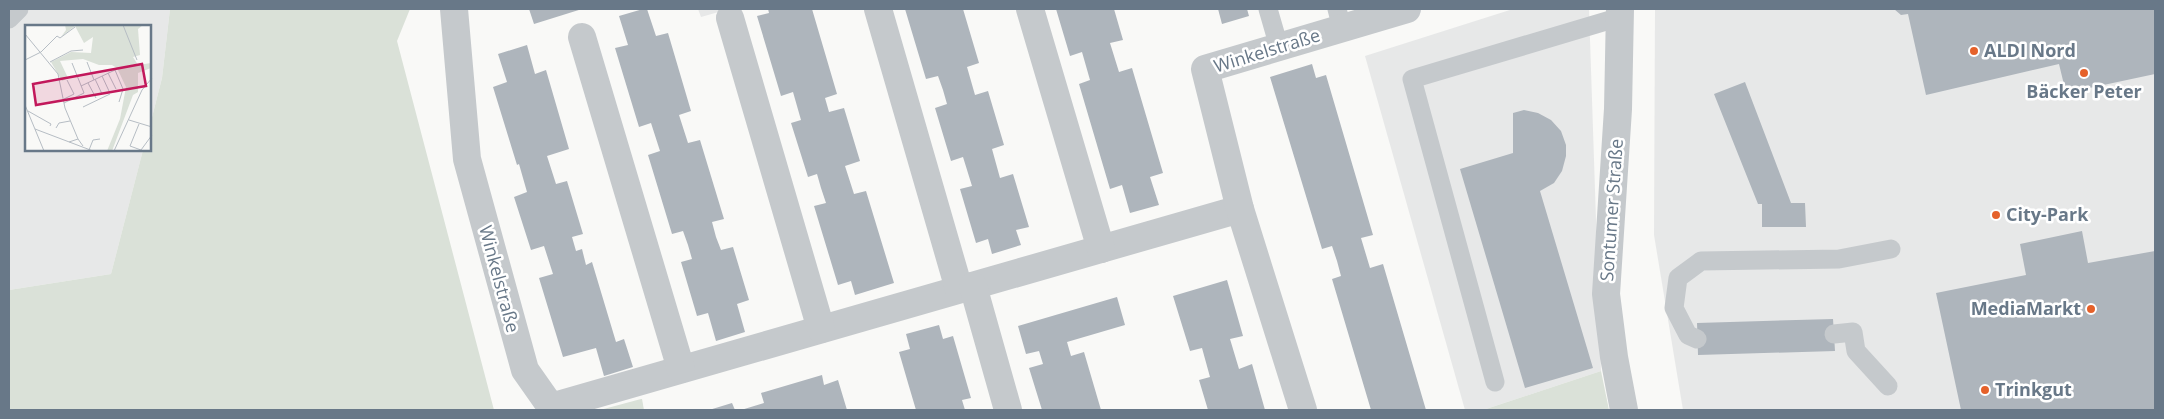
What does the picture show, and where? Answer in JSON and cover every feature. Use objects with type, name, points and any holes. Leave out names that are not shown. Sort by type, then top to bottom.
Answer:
[{"type":"street","name":"Winkelstraße","points":[[454,9],[466,159],[525,370],[551,407],[1240,209]]},
{"type":"street","points":[[878,9],[966,288],[1008,410]]},
{"type":"street","points":[[1030,9],[1101,249]]},
{"type":"street","name":"Winkelstraße","points":[[1303,410],[1240,209],[1205,70],[1279,47],[1340,19],[1408,9]]},
{"type":"street","name":"Sontumer Straße","points":[[1620,13],[1618,109],[1606,294],[1614,357],[1624,410]]},
{"type":"street","points":[[730,18],[821,329]]},
{"type":"street","points":[[582,37],[681,369]]},
{"type":"lane","points":[[9,19],[19,9]]},
{"type":"lane","points":[[1268,9],[1279,47]]},
{"type":"lane","points":[[1495,382],[1412,79],[1620,13]]},
{"type":"lane","points":[[1697,339],[1688,335],[1674,308],[1678,278],[1701,261],[1839,259],[1891,248]]},
{"type":"lane","points":[[1834,334],[1853,332],[1856,351],[1888,386]]},
{"type":"shaded area","points":[[9,9],[170,9],[162,78],[151,121],[151,25],[25,25],[25,151],[143,151],[111,274],[9,290]]},
{"type":"shaded area","points":[[170,9],[410,9],[397,41],[494,410],[9,410],[9,290],[111,274],[143,151],[151,151],[151,121],[162,78]]},
{"type":"shaded area","points":[[698,9],[729,9],[701,17]]},
{"type":"shaded area","points":[[1513,9],[1589,9],[1601,371],[1483,410],[1465,410],[1365,56]]},
{"type":"shaded area","name":"City-Park","points":[[1655,9],[2155,9],[2155,410],[1683,410],[1654,235]]},
{"type":"shaded area","points":[[1601,371],[1609,410],[1483,410]]},
{"type":"shaded area","points":[[641,399],[644,410],[600,410]]},
{"type":"building","points":[[529,9],[582,9],[534,24]]},
{"type":"building","points":[[647,9],[656,36],[668,33],[691,111],[679,115],[688,143],[700,140],[724,219],[712,222],[716,237],[721,250],[733,247],[749,300],[737,304],[745,332],[716,341],[708,313],[697,316],[681,262],[692,259],[688,245],[683,231],[672,234],[648,155],[660,151],[651,123],[639,127],[615,48],[628,45],[619,16]]},
{"type":"building","points":[[768,9],[812,9],[837,94],[825,98],[829,112],[844,108],[860,161],[845,166],[854,194],[866,191],[894,283],[855,295],[851,281],[838,285],[814,206],[826,203],[817,174],[808,177],[791,123],[801,120],[793,92],[781,96],[757,16],[769,13]]},
{"type":"building","points":[[905,9],[963,9],[979,63],[967,67],[975,95],[988,91],[1004,145],[992,149],[1000,178],[1013,174],[1029,227],[1016,230],[1021,245],[992,254],[988,239],[976,243],[960,189],[972,186],[963,157],[951,161],[935,108],[947,104],[943,90],[938,76],[926,79]]},
{"type":"building","points":[[1056,9],[1114,9],[1123,40],[1110,43],[1119,72],[1132,68],[1163,173],[1150,177],[1159,205],[1130,213],[1122,185],[1110,189],[1079,84],[1090,80],[1082,52],[1070,56]]},
{"type":"building","points":[[1218,9],[1247,9],[1249,16],[1222,24]]},
{"type":"building","points":[[1894,9],[2155,9],[2155,74],[2066,93],[2059,64],[1926,95],[1908,14],[1901,15]]},
{"type":"building","points":[[527,45],[535,74],[546,70],[569,149],[547,156],[556,184],[567,181],[583,234],[572,237],[576,251],[582,249],[586,265],[592,262],[616,342],[624,339],[633,367],[604,376],[596,348],[563,357],[539,278],[553,274],[544,246],[531,250],[514,197],[527,192],[493,87],[507,82],[498,54]]},
{"type":"building","points":[[1312,64],[1316,78],[1326,75],[1373,235],[1361,238],[1370,268],[1383,264],[1426,410],[1371,410],[1332,279],[1341,276],[1337,261],[1332,246],[1322,249],[1270,77]]},
{"type":"building","points":[[1745,82],[1791,203],[1805,203],[1806,227],[1762,227],[1762,204],[1758,204],[1714,94]]},
{"type":"building","points":[[1524,110],[1538,113],[1551,120],[1561,131],[1566,145],[1566,156],[1562,171],[1554,183],[1540,191],[1593,368],[1525,388],[1460,169],[1513,153],[1513,113]]},
{"type":"building","points":[[2082,231],[2088,263],[2155,251],[2155,410],[1961,410],[1936,293],[2026,275],[2020,244]]},
{"type":"building","points":[[1227,280],[1243,336],[1230,339],[1239,369],[1252,364],[1265,410],[1208,410],[1199,380],[1210,377],[1202,348],[1190,351],[1173,296]]},
{"type":"building","points":[[1117,297],[1125,325],[1067,342],[1071,356],[1084,352],[1101,410],[1042,410],[1029,368],[1043,364],[1039,351],[1026,354],[1018,326]]},
{"type":"building","points":[[1833,319],[1835,351],[1698,355],[1697,323]]},
{"type":"building","points":[[939,325],[943,339],[953,336],[971,398],[962,400],[965,410],[916,410],[899,352],[910,349],[906,334]]},
{"type":"building","points":[[822,375],[824,385],[838,380],[847,410],[741,410],[764,403],[761,393]]},
{"type":"building","points":[[732,403],[735,410],[709,410]]},
{"type":"place","name":"ALDI Nord","points":[[1974,51]]},
{"type":"place","name":"Bäcker Peter","points":[[2084,73]]},
{"type":"place","name":"City-Park","points":[[1996,215]]},
{"type":"place","name":"MediaMarkt","points":[[2091,309]]},
{"type":"place","name":"Trinkgut","points":[[1985,390]]}]
